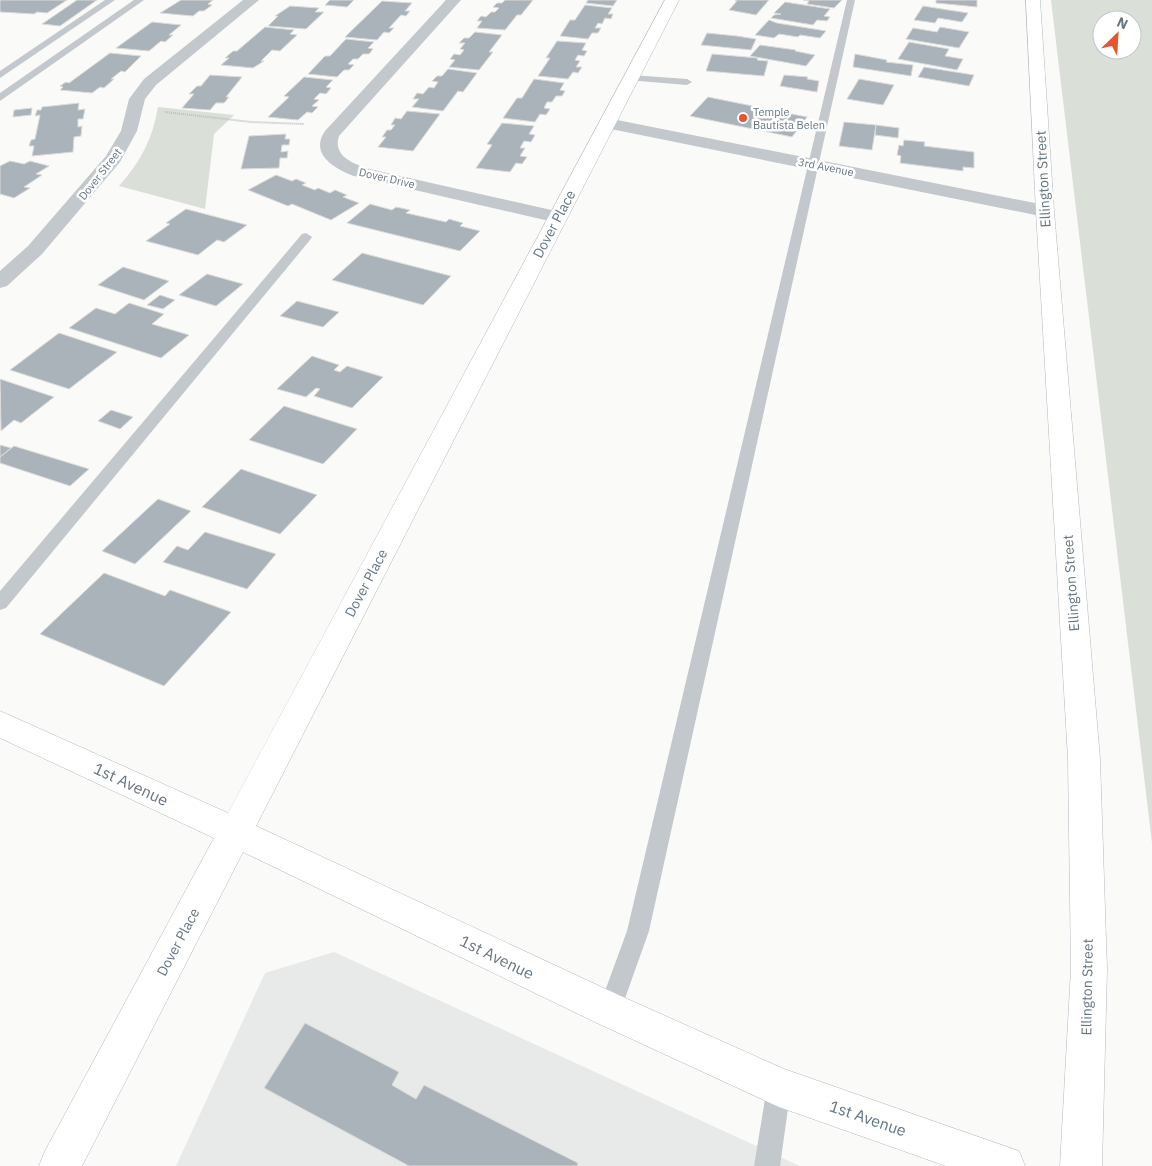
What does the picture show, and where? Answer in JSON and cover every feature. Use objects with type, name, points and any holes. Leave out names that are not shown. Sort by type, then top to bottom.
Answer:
[{"type":"street","name":"Dover Street","points":[[0,282],[34,250],[104,172],[123,144],[133,119],[137,99],[150,82],[252,0]]},
{"type":"street","name":"Dover Drive","points":[[454,0],[331,135],[328,141],[329,152],[339,162],[360,172],[558,217]]},
{"type":"street","name":"Dover Place","points":[[60,1166],[672,0]]},
{"type":"street","name":"Ellington Street","points":[[1033,0],[1045,212],[1084,759],[1089,969],[1081,1166]]},
{"type":"street","name":"3rd Avenue","points":[[607,123],[1045,212]]},
{"type":"street","name":"1st Avenue","points":[[0,724],[236,832],[610,1010],[779,1087],[1004,1166]]},
{"type":"lane","points":[[0,75],[111,0]]},
{"type":"lane","points":[[0,98],[140,0]]},
{"type":"lane","points":[[610,1010],[638,931],[851,0]]},
{"type":"lane","points":[[631,78],[687,82]]},
{"type":"lane","points":[[0,603],[306,237]]},
{"type":"lane","points":[[767,1166],[779,1087]]},
{"type":"path","points":[[157,111],[251,122],[307,124]]},
{"type":"shaded area","points":[[1051,0],[1152,0],[1152,843]]},
{"type":"shaded area","points":[[158,107],[234,115],[214,134],[205,209],[119,186],[139,159],[149,140]]},
{"type":"shaded area","points":[[334,952],[800,1166],[176,1166],[265,973]]},
{"type":"building","points":[[0,0],[67,0],[47,13],[37,12],[34,14],[0,12]]},
{"type":"building","points":[[77,0],[97,0],[60,26],[42,24]]},
{"type":"building","points":[[181,0],[213,0],[208,4],[212,5],[193,16],[160,13]]},
{"type":"building","points":[[330,0],[354,0],[347,7],[325,5]]},
{"type":"building","points":[[505,0],[533,0],[505,30],[477,28],[482,21],[477,21],[481,16],[486,17],[491,12],[495,12],[499,8],[493,7]]},
{"type":"building","points":[[588,0],[617,0],[613,6],[586,3]]},
{"type":"building","points":[[736,0],[769,0],[756,15],[729,10]]},
{"type":"building","points":[[803,0],[842,0],[834,8],[807,4],[809,1]]},
{"type":"building","points":[[936,0],[977,0],[977,7],[936,3]]},
{"type":"building","points":[[382,1],[412,3],[405,11],[410,11],[406,16],[401,15],[389,28],[394,28],[389,33],[384,32],[377,40],[345,37]]},
{"type":"building","points":[[785,2],[830,9],[824,16],[830,17],[827,21],[817,20],[813,25],[771,18],[774,15],[781,14],[774,13]]},
{"type":"building","points":[[585,5],[612,8],[608,14],[613,14],[611,19],[605,18],[602,24],[598,23],[595,28],[601,28],[598,33],[592,33],[588,39],[560,36],[570,20],[575,20]]},
{"type":"building","points":[[290,6],[319,8],[315,12],[324,12],[306,29],[268,26],[278,16],[275,16]]},
{"type":"building","points":[[923,6],[968,13],[962,22],[938,18],[935,23],[914,20]]},
{"type":"building","points":[[769,20],[826,31],[820,38],[779,34],[774,38],[755,35]]},
{"type":"building","points":[[152,22],[181,25],[169,35],[173,35],[165,42],[161,41],[149,51],[116,48]]},
{"type":"building","points":[[265,27],[294,30],[290,34],[297,35],[280,51],[272,50],[261,61],[264,61],[253,68],[221,65],[229,58],[225,58],[233,51],[237,51]]},
{"type":"building","points":[[940,27],[969,32],[959,48],[906,39],[913,28],[937,32]]},
{"type":"building","points":[[475,32],[502,35],[489,52],[493,52],[479,70],[449,67],[455,60],[450,59],[454,54],[460,55],[464,50],[460,49],[465,43],[459,43],[464,38],[469,38]]},
{"type":"building","points":[[707,33],[756,39],[751,50],[701,45]]},
{"type":"building","points":[[346,39],[374,42],[368,48],[373,49],[369,54],[363,54],[358,59],[353,59],[348,64],[354,65],[349,70],[344,70],[337,77],[308,74],[325,56],[330,56]]},
{"type":"building","points":[[557,41],[586,43],[582,50],[587,51],[584,56],[578,55],[575,60],[580,61],[576,67],[582,67],[578,73],[573,72],[568,79],[538,76],[550,58],[546,58]]},
{"type":"building","points":[[909,42],[949,49],[945,56],[963,59],[957,70],[898,59]]},
{"type":"building","points":[[760,45],[796,50],[815,55],[806,66],[750,56]]},
{"type":"building","points":[[110,53],[141,56],[125,72],[121,71],[111,79],[114,79],[104,88],[100,87],[92,93],[60,90],[63,87],[60,86],[66,82],[69,83]]},
{"type":"building","points":[[712,54],[758,58],[757,60],[768,61],[764,76],[706,71]]},
{"type":"building","points":[[855,54],[887,60],[886,62],[913,65],[911,76],[853,67]]},
{"type":"building","points":[[924,67],[974,75],[969,86],[918,77]]},
{"type":"building","points":[[448,69],[477,73],[463,92],[458,91],[443,111],[412,107],[419,99],[413,99],[417,93],[423,94],[429,87],[434,88],[438,82],[432,81],[437,76],[442,76]]},
{"type":"building","points":[[210,75],[242,77],[226,97],[229,97],[224,103],[216,103],[210,110],[182,108],[194,94],[189,94],[197,86],[201,86]]},
{"type":"building","points":[[784,75],[808,77],[807,79],[819,81],[817,92],[780,86]]},
{"type":"building","points":[[304,77],[333,80],[326,87],[331,88],[326,94],[320,93],[314,99],[319,100],[312,106],[318,107],[312,113],[307,112],[298,120],[268,117],[289,97],[284,96]]},
{"type":"building","points":[[534,79],[564,83],[560,90],[565,91],[562,96],[556,96],[552,102],[547,102],[544,108],[550,109],[546,115],[540,114],[535,122],[503,118],[517,98],[522,98]]},
{"type":"building","points":[[859,79],[894,85],[883,105],[847,99]]},
{"type":"building","points":[[708,97],[807,117],[792,137],[690,116]]},
{"type":"building","points":[[79,103],[78,110],[85,109],[83,119],[78,119],[78,127],[82,126],[81,136],[74,137],[73,152],[32,156],[34,146],[29,146],[31,140],[35,139],[40,115],[35,116],[37,110],[41,110],[42,107]]},
{"type":"building","points":[[32,108],[31,115],[13,117],[14,110]]},
{"type":"building","points":[[407,111],[440,114],[413,151],[378,147],[386,137],[382,137],[387,130],[391,130],[395,125],[391,125],[395,118],[401,119]]},
{"type":"building","points":[[844,122],[876,125],[872,150],[839,146]]},
{"type":"building","points":[[502,123],[534,126],[529,134],[535,135],[531,142],[524,141],[520,148],[525,148],[520,156],[527,157],[522,164],[516,163],[510,172],[476,168],[492,145],[487,144]]},
{"type":"building","points":[[876,125],[899,128],[898,138],[875,135]]},
{"type":"building","points":[[286,134],[285,139],[290,139],[289,145],[282,145],[281,152],[288,151],[287,158],[280,158],[279,168],[241,169],[249,136]]},
{"type":"building","points":[[904,140],[925,142],[924,146],[974,152],[974,168],[963,167],[963,171],[900,163],[901,156],[897,155],[899,145],[903,146]]},
{"type":"building","points":[[10,161],[24,164],[30,161],[49,166],[36,174],[42,175],[24,187],[30,188],[14,198],[0,194],[0,166]]},
{"type":"building","points":[[276,175],[292,181],[296,179],[306,183],[302,185],[315,190],[318,188],[330,193],[335,190],[347,195],[343,197],[359,203],[331,220],[292,204],[288,206],[248,190]]},
{"type":"building","points":[[370,204],[392,210],[396,207],[410,210],[406,213],[446,222],[449,219],[463,223],[460,226],[480,231],[460,251],[347,223]]},
{"type":"building","points":[[186,209],[247,225],[224,242],[217,240],[198,255],[146,241],[170,224],[166,223]]},
{"type":"building","points":[[362,253],[451,276],[423,305],[332,280]]},
{"type":"building","points":[[123,267],[169,281],[144,300],[98,285]]},
{"type":"building","points":[[207,274],[243,284],[216,306],[179,295]]},
{"type":"building","points":[[160,295],[175,300],[163,309],[147,305]]},
{"type":"building","points":[[297,301],[339,312],[323,327],[280,316]]},
{"type":"building","points":[[129,303],[164,314],[152,324],[189,335],[161,358],[69,328],[96,308],[115,314]]},
{"type":"building","points":[[59,333],[117,352],[69,389],[10,370]]},
{"type":"building","points":[[312,356],[339,365],[334,370],[340,372],[347,366],[383,377],[352,408],[314,396],[320,389],[316,388],[306,397],[277,389]]},
{"type":"building","points":[[0,379],[54,397],[21,423],[14,420],[1,431]]},
{"type":"building","points":[[284,406],[357,429],[323,464],[249,440]]},
{"type":"building","points":[[111,410],[133,417],[120,429],[98,421]]},
{"type":"building","points":[[0,445],[11,448],[0,457]]},
{"type":"building","points":[[14,446],[89,469],[70,486],[0,463],[0,457]]},
{"type":"building","points":[[241,469],[317,495],[280,534],[202,507]]},
{"type":"building","points":[[158,499],[191,511],[135,564],[102,551]]},
{"type":"building","points":[[205,532],[276,554],[247,589],[163,562],[177,546],[188,550]]},
{"type":"building","points":[[104,573],[165,596],[170,590],[231,612],[164,686],[40,634]]},
{"type":"building","points":[[305,1023],[399,1072],[392,1085],[416,1099],[424,1085],[578,1163],[577,1166],[409,1166],[264,1088]]},
{"type":"place","name":"Temple Bautista Belen","points":[[743,118]]}]
